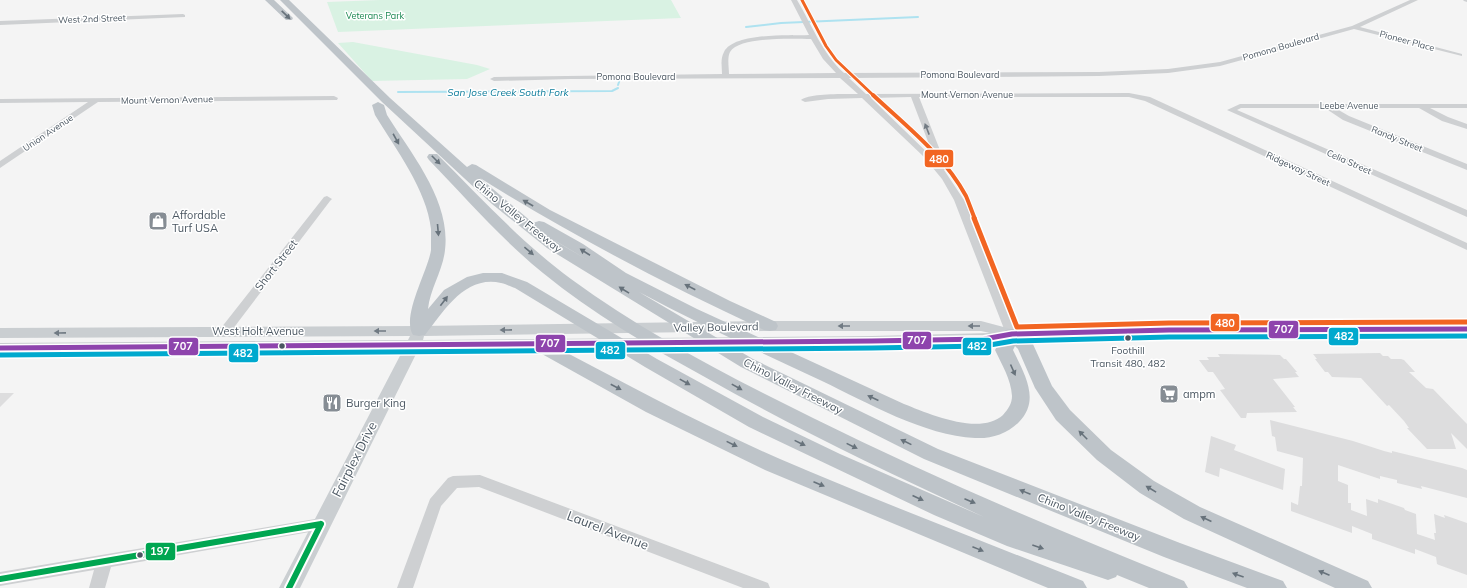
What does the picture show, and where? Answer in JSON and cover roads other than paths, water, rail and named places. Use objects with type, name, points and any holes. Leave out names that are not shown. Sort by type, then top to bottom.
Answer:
[{"type":"highway","name":"Chino Valley Freeway","points":[[269,0],[318,46],[354,75]]},
{"type":"highway","name":"Chino Valley Freeway","points":[[284,0],[330,46],[354,75],[379,101],[522,245],[565,282],[612,314],[690,361],[778,409],[951,493],[1176,588]]},
{"type":"highway","points":[[297,0],[311,21],[313,29]]},
{"type":"highway","name":"Chino Valley Freeway","points":[[379,101],[427,138],[497,201],[552,246],[747,363],[932,454],[1172,550],[1274,588]]},
{"type":"highway","points":[[379,101],[381,115],[427,190],[434,209],[438,229],[438,251],[420,307],[416,338]]},
{"type":"highway","points":[[427,138],[502,188],[545,213],[724,305],[770,326]]},
{"type":"highway","points":[[497,201],[578,247],[621,276],[691,313],[791,361],[897,409],[918,417],[968,431],[984,431],[1000,427],[1009,422],[1018,407],[1022,398],[1019,383],[1004,350],[1012,334],[1026,346],[1044,388],[1063,415],[1104,455],[1148,487],[1192,513],[1360,588]]},
{"type":"highway","points":[[416,338],[450,292],[473,280],[483,278],[502,278],[516,283],[651,363],[756,422],[833,459],[942,509],[1015,539],[1160,588]]},
{"type":"highway","points":[[539,345],[653,406],[772,464],[942,535],[1075,588]]},
{"type":"main road","name":"Valley Boulevard","points":[[416,338],[770,326],[981,326],[1012,334]]},
{"type":"main road","name":"Valley Boulevard","points":[[416,338],[539,345],[984,339],[1012,334],[1169,330],[1467,329]]},
{"type":"main road","name":"West Holt Avenue","points":[[0,333],[225,331],[416,338]]},
{"type":"main road","points":[[70,348],[80,342],[94,340],[155,339],[189,332]]},
{"type":"main road","name":"West Holt Avenue","points":[[0,348],[70,348],[416,338]]},
{"type":"main road","name":"Fairplex Drive","points":[[289,588],[416,338]]},
{"type":"street","points":[[794,0],[811,30],[813,37],[831,65],[926,154],[946,178],[959,200],[1012,334]]},
{"type":"street","name":"Pomona Boulevard","points":[[494,79],[571,77],[1091,74],[1168,71],[1220,64],[1354,27],[1415,0]]},
{"type":"street","name":"West 2nd Street","points":[[0,23],[183,16]]},
{"type":"street","name":"Pioneer Place","points":[[1354,27],[1460,55]]},
{"type":"street","points":[[725,76],[726,53],[736,44],[760,40],[813,37]]},
{"type":"street","points":[[914,95],[946,178]]},
{"type":"street","name":"Mount Vernon Avenue","points":[[805,100],[828,97],[914,95],[1129,95]]},
{"type":"street","name":"Ridgeway Street","points":[[1129,95],[1147,99],[1467,247]]},
{"type":"street","name":"Mount Vernon Avenue","points":[[0,101],[334,98]]},
{"type":"street","name":"Union Avenue","points":[[0,165],[95,101]]},
{"type":"street","name":"Leebe Avenue","points":[[1231,110],[1240,106],[1467,106]]},
{"type":"street","points":[[1422,106],[1445,119],[1467,127]]},
{"type":"street","name":"Randy Street","points":[[1328,107],[1346,118],[1467,167]]},
{"type":"street","name":"Celia Street","points":[[1231,110],[1467,214]]},
{"type":"street","name":"Short Street","points":[[225,331],[327,199]]},
{"type":"street","name":"Laurel Avenue","points":[[405,588],[435,503],[453,482],[480,481],[762,588]]},
{"type":"street","points":[[0,578],[321,524]]},
{"type":"street","points":[[97,588],[105,560]]},
{"type":"waterway","name":"San Jose Creek South Fork","points":[[746,27],[781,23],[918,17]]},
{"type":"waterway","name":"San Jose Creek South Fork","points":[[618,85],[620,79]]},
{"type":"waterway","name":"San Jose Creek South Fork","points":[[398,92],[612,91],[618,88]]},
{"type":"place","name":"Affordable Turf USA","points":[[158,221]]},
{"type":"place","name":"Foothill Transit 480, 482","points":[[1128,338]]},
{"type":"place","name":"ampm","points":[[1169,394]]},
{"type":"place","name":"Burger King","points":[[332,403]]},
{"type":"park label","name":"Veterans Park","points":[[375,16]]}]
